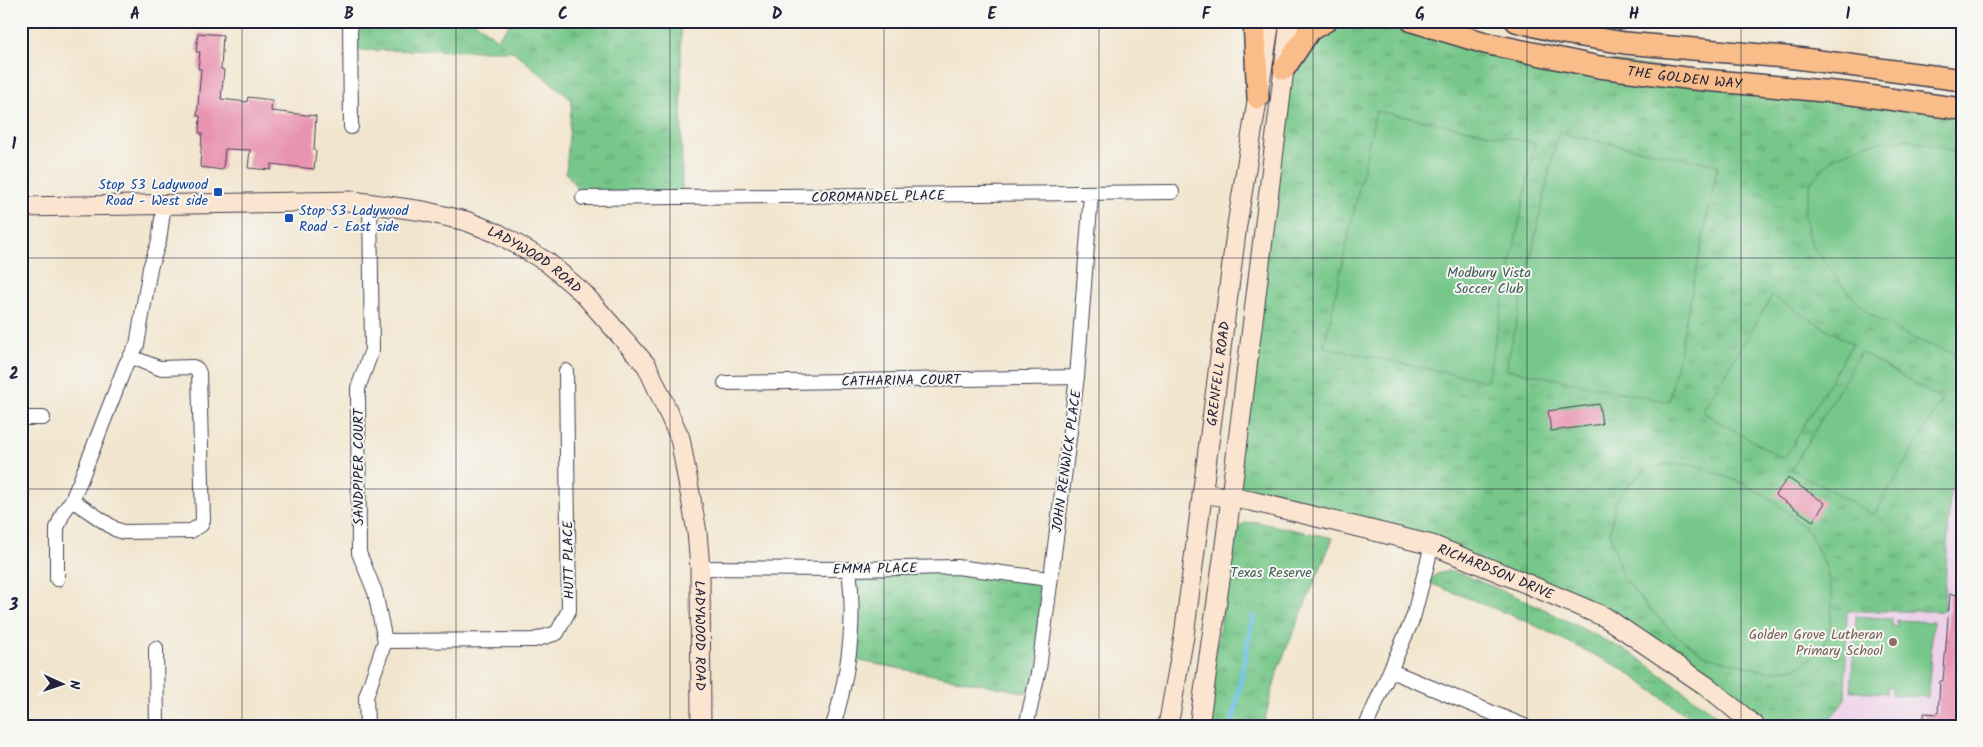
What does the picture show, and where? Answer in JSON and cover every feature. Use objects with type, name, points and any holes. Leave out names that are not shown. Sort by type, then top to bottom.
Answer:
[{"type":"main road","points":[[1254,21],[1258,98]]},
{"type":"main road","points":[[1284,70],[1310,30],[1326,21]]},
{"type":"main road","name":"THE GOLDEN WAY","points":[[1412,21],[1485,43],[1599,67],[1694,79],[1845,93],[1962,109]]},
{"type":"main road","name":"THE GOLDEN WAY","points":[[1516,21],[1563,33],[1625,43],[1796,58],[1962,80]]},
{"type":"street","points":[[350,21],[351,128]]},
{"type":"street","name":"GRENFELL ROAD","points":[[1168,726],[1184,636],[1237,225],[1270,21]]},
{"type":"street","name":"GRENFELL ROAD","points":[[1199,726],[1231,498],[1290,21]]},
{"type":"street","name":"COROMANDEL PLACE","points":[[583,198],[1172,192]]},
{"type":"street","name":"JOHN RENWICK PLACE","points":[[1026,726],[1039,669],[1049,579],[1077,377],[1092,194]]},
{"type":"street","name":"LADYWOOD ROAD","points":[[21,207],[352,201],[423,211],[466,221],[499,234],[547,262],[583,293],[647,366],[680,438],[697,532],[700,568],[701,726]]},
{"type":"street","points":[[57,579],[58,528],[63,513],[72,500],[126,364],[137,345],[150,268],[158,241],[164,204]]},
{"type":"street","name":"SANDPIPER COURT","points":[[367,726],[366,697],[384,641],[375,592],[359,553],[358,388],[372,350],[370,204]]},
{"type":"street","points":[[72,500],[115,529],[123,532],[191,531],[202,525],[200,373],[192,367],[159,368],[131,357]]},
{"type":"street","name":"HUTT PLACE","points":[[384,641],[534,640],[557,633],[568,610],[566,371]]},
{"type":"street","name":"CATHARINA COURT","points":[[725,383],[1077,377]]},
{"type":"street","points":[[21,418],[43,418]]},
{"type":"street","name":"RICHARDSON DRIVE","points":[[1202,493],[1231,498],[1432,545],[1605,617],[1708,687],[1755,726]]},
{"type":"street","points":[[1366,726],[1413,618],[1432,545]]},
{"type":"street","name":"EMMA PLACE","points":[[700,568],[849,569],[956,567],[1049,579]]},
{"type":"street","points":[[833,726],[849,659],[853,599],[849,569]]},
{"type":"street","points":[[156,648],[157,726]]},
{"type":"street","points":[[1391,670],[1524,726]]},
{"type":"shaded area","name":"Golden Grove Lutheran Primary School","points":[[1962,469],[1962,726],[1823,726],[1845,701],[1847,611],[1944,611],[1950,492]]},
{"type":"green space","points":[[352,21],[409,21],[416,27],[421,21],[474,21],[497,39],[512,21],[681,21],[682,198],[583,198],[566,172],[572,100],[513,51],[350,50]]},
{"type":"green space","name":"Modbury Vista Soccer Club","points":[[1331,21],[1414,21],[1495,45],[1962,110],[1962,469],[1950,492],[1944,611],[1847,611],[1845,701],[1823,726],[1755,726],[1605,617],[1432,545],[1231,498],[1284,69]]},
{"type":"green space","points":[[1376,111],[1535,143],[1487,381],[1324,347]]},
{"type":"green space","points":[[1558,133],[1718,165],[1669,402],[1506,369]]},
{"type":"green space","points":[[1906,139],[1962,153],[1962,356],[1914,339],[1868,313],[1839,281],[1812,245],[1804,213],[1811,182],[1833,158],[1865,144]]},
{"type":"green space","points":[[1772,296],[1852,344],[1784,459],[1702,412]]},
{"type":"green space","points":[[1861,352],[1942,400],[1874,515],[1792,469]]},
{"type":"green space","points":[[1692,464],[1742,483],[1776,502],[1809,532],[1826,567],[1832,596],[1830,630],[1821,649],[1802,666],[1769,672],[1707,656],[1675,635],[1644,603],[1621,573],[1610,532],[1616,500],[1623,490],[1644,471],[1660,465]]},
{"type":"green space","name":"Texas Reserve","points":[[1256,522],[1333,538],[1278,669],[1263,726],[1204,726],[1235,530],[1245,523]]},
{"type":"green space","points":[[957,567],[1049,579],[1034,694],[849,659],[849,569]]},
{"type":"green space","points":[[1448,571],[1462,574],[1534,604],[1634,655],[1731,726],[1701,726],[1623,669],[1526,621],[1427,582],[1437,574]]},
{"type":"green space","points":[[1856,616],[1892,619],[1892,626],[1897,627],[1897,620],[1933,622],[1928,697],[1892,695],[1892,687],[1887,687],[1887,693],[1851,691]]},
{"type":"building","points":[[198,33],[223,35],[221,69],[224,70],[221,99],[247,102],[248,97],[272,100],[271,111],[316,116],[314,169],[271,164],[271,170],[248,168],[250,150],[225,149],[223,170],[200,167],[202,133],[199,133],[200,116],[197,116],[201,69],[198,69],[200,52],[196,52]]},
{"type":"building","points":[[1599,404],[1602,424],[1551,431],[1548,411]]},
{"type":"building","points":[[1788,478],[1825,503],[1813,521],[1775,495]]},
{"type":"building","points":[[1950,594],[1962,595],[1962,726],[1924,726],[1924,713],[1938,714],[1940,681],[1943,681]]},
{"type":"waterway","points":[[1232,726],[1253,616]]},
{"type":"place","name":"Stop 53 Ladywood Road - West side","points":[[218,192]]},
{"type":"place","name":"Stop 53 Ladywood Road - East side","points":[[289,218]]},
{"type":"place","name":"Golden Grove Lutheran Primary School","points":[[1893,642]]}]
